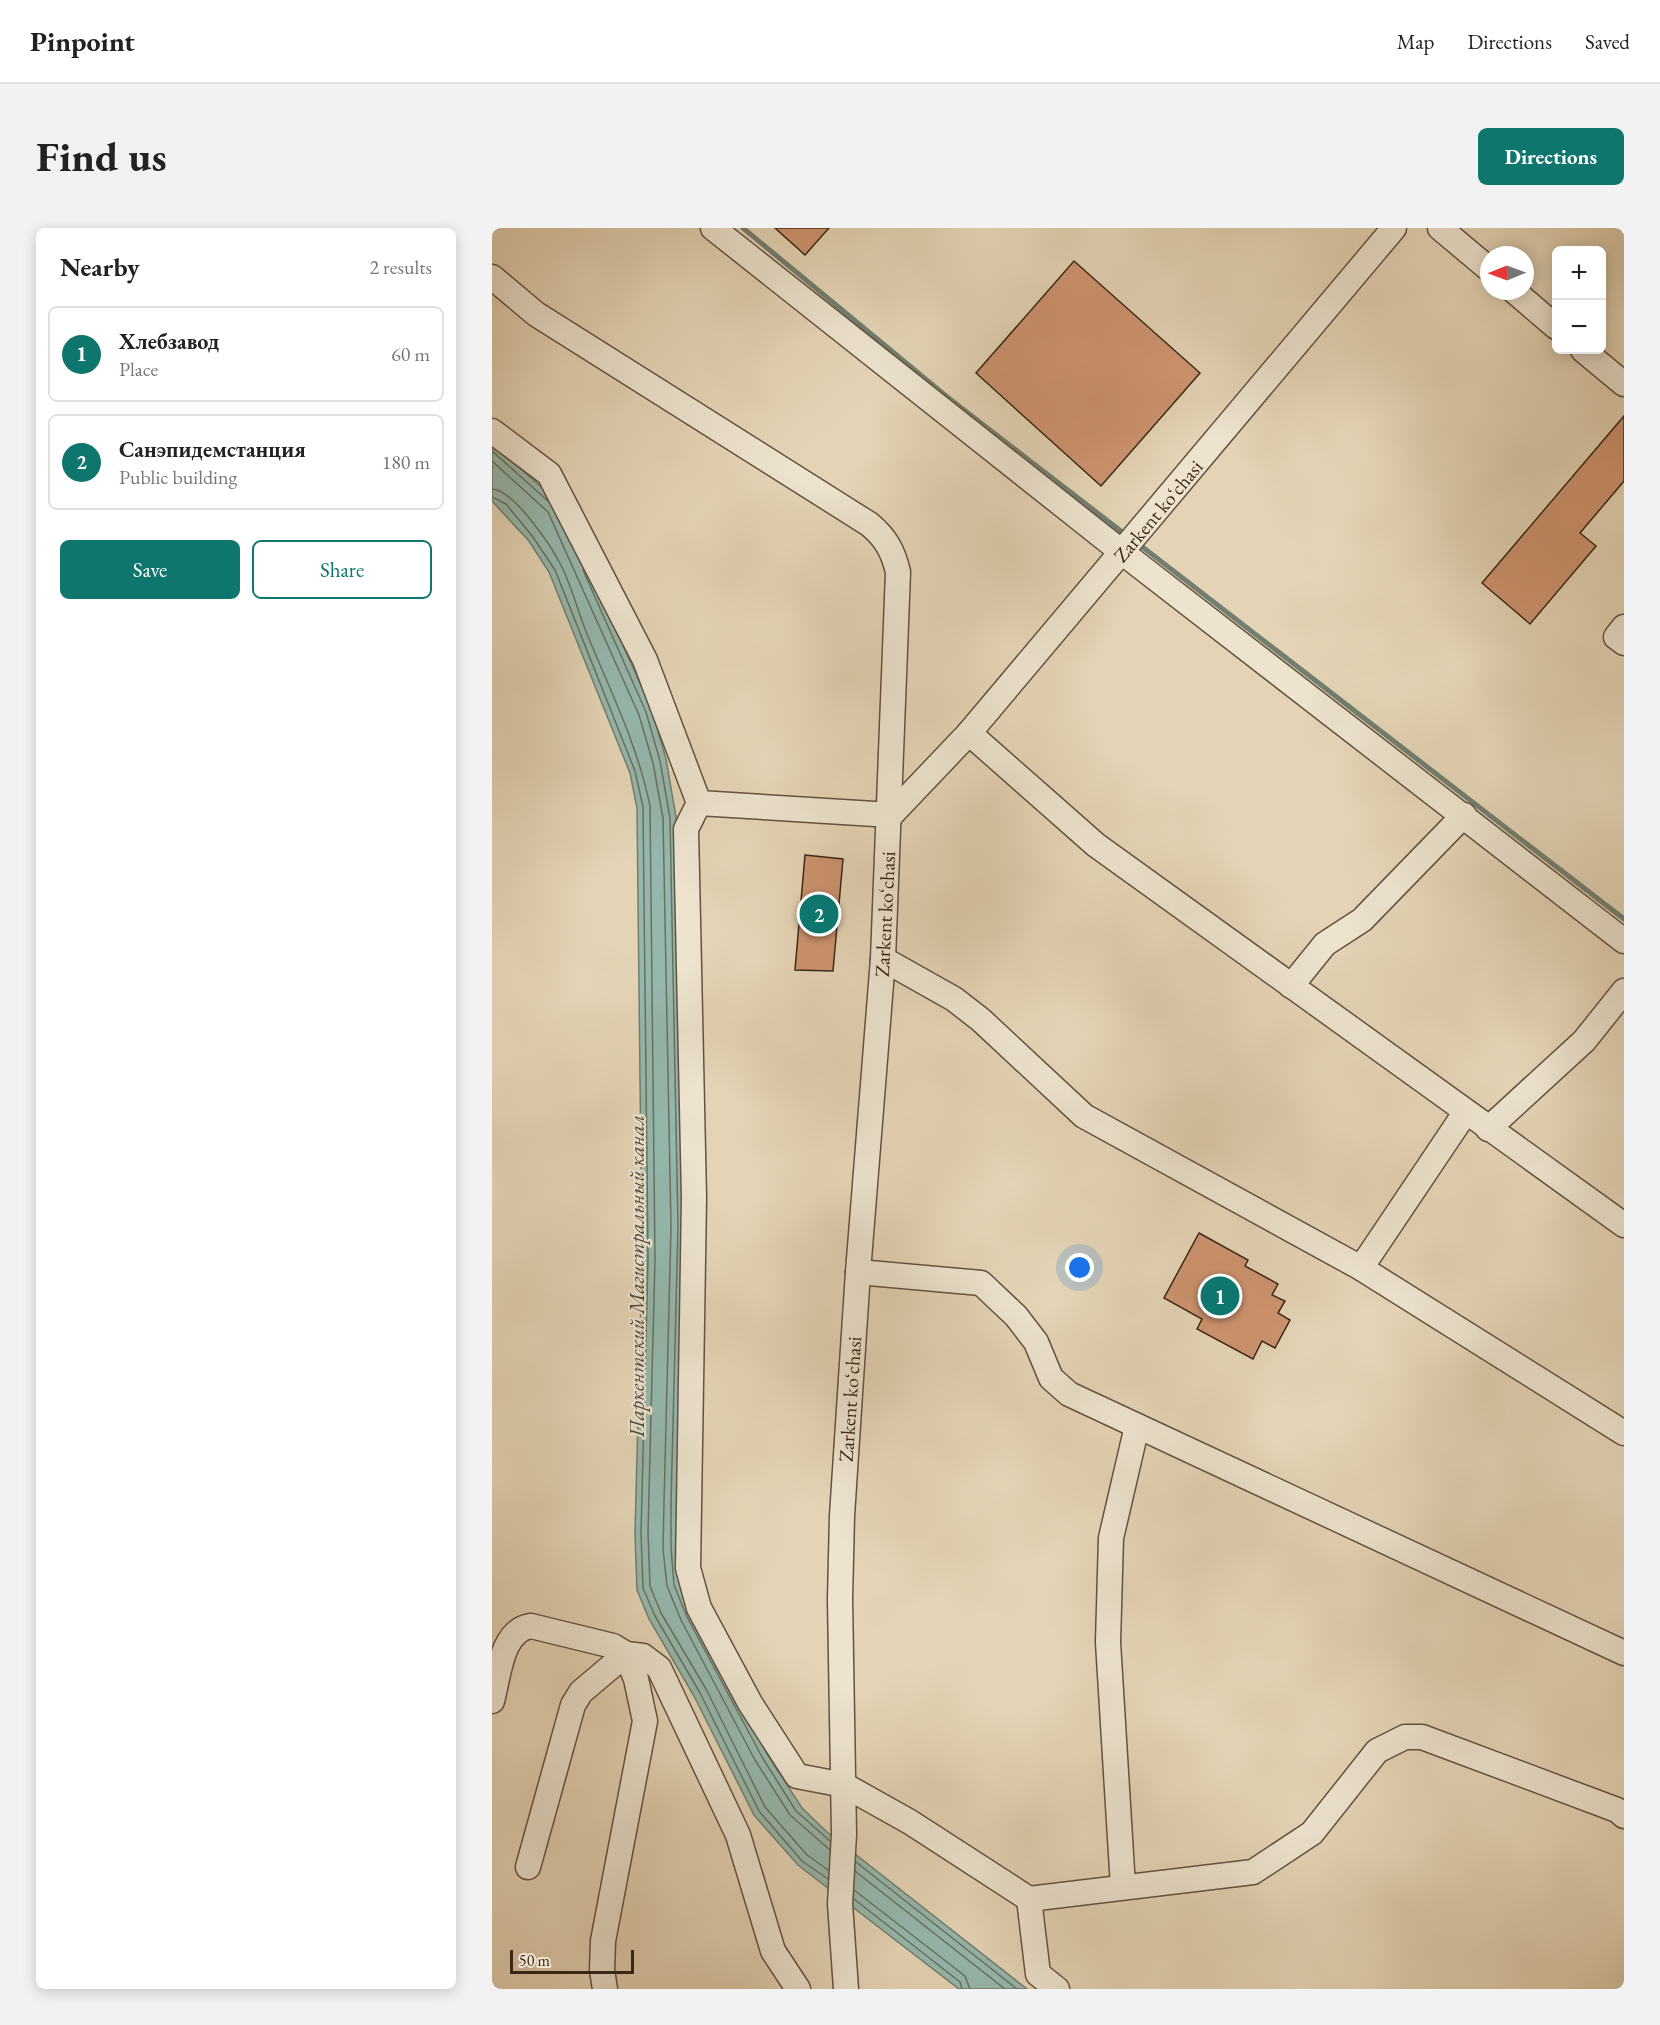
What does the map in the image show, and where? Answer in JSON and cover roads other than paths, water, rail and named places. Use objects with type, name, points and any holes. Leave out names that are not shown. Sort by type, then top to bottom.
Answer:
[{"type":"street","points":[[713,228],[1130,545],[1624,941]]},
{"type":"street","name":"Zarkent koʻchasi","points":[[846,1989],[840,1904],[844,1834],[840,1599],[842,1528],[858,1272],[884,959],[891,815],[969,733],[1130,545],[1394,228]]},
{"type":"street","points":[[1440,228],[1480,261]]},
{"type":"street","points":[[492,277],[536,314],[882,535],[894,553],[898,572],[891,815],[699,803]]},
{"type":"street","points":[[1526,300],[1552,323]]},
{"type":"street","points":[[1588,354],[1624,384]]},
{"type":"street","points":[[492,431],[549,474],[645,660],[699,803],[686,829],[694,1198],[688,1568],[699,1608],[750,1702],[797,1776],[844,1785],[910,1822],[1029,1899],[1253,1872],[1312,1833],[1377,1751],[1405,1737],[1422,1737],[1617,1810],[1624,1816]]},
{"type":"street","points":[[1624,627],[1616,637],[1624,643]]},
{"type":"street","points":[[969,733],[1095,845],[1624,1225]]},
{"type":"street","points":[[1291,986],[1325,944],[1362,920],[1464,815]]},
{"type":"street","points":[[884,959],[954,999],[981,1020],[1084,1116],[1361,1268],[1624,1433]]},
{"type":"street","points":[[1488,1129],[1584,1041],[1624,992]]},
{"type":"street","points":[[1361,1268],[1465,1113]]},
{"type":"street","points":[[858,1272],[981,1283],[1016,1316],[1036,1342],[1051,1378],[1069,1394],[1624,1653]]},
{"type":"street","points":[[1123,1887],[1108,1642],[1112,1538],[1137,1426]]},
{"type":"street","points":[[492,1701],[509,1638],[519,1628],[531,1626],[613,1646],[626,1654],[643,1656],[659,1668],[738,1835],[773,1951],[798,1989]]},
{"type":"street","points":[[528,1867],[573,1706],[581,1692],[626,1654]]},
{"type":"street","points":[[605,1989],[602,1970],[603,1941],[645,1721],[636,1678],[626,1654]]},
{"type":"street","points":[[1029,1899],[1038,1974],[1057,1989]]},
{"type":"water","name":"Паркентский Магистральный канал","points":[[492,443],[559,503],[652,710],[666,759],[676,817],[684,1227],[677,1548],[693,1615],[767,1754],[802,1808],[827,1832],[1027,1989],[959,1989],[798,1865],[754,1815],[694,1696],[649,1619],[637,1590],[635,1534],[642,1260],[637,808],[630,773],[549,572],[529,541],[492,501]]},
{"type":"waterway","points":[[743,228],[946,396],[1126,535]]},
{"type":"waterway","points":[[1136,542],[1624,919]]},
{"type":"place","name":"Санэпидемстанция","points":[[819,914]]},
{"type":"place","name":"Хлебзавод","points":[[1220,1296]]}]
